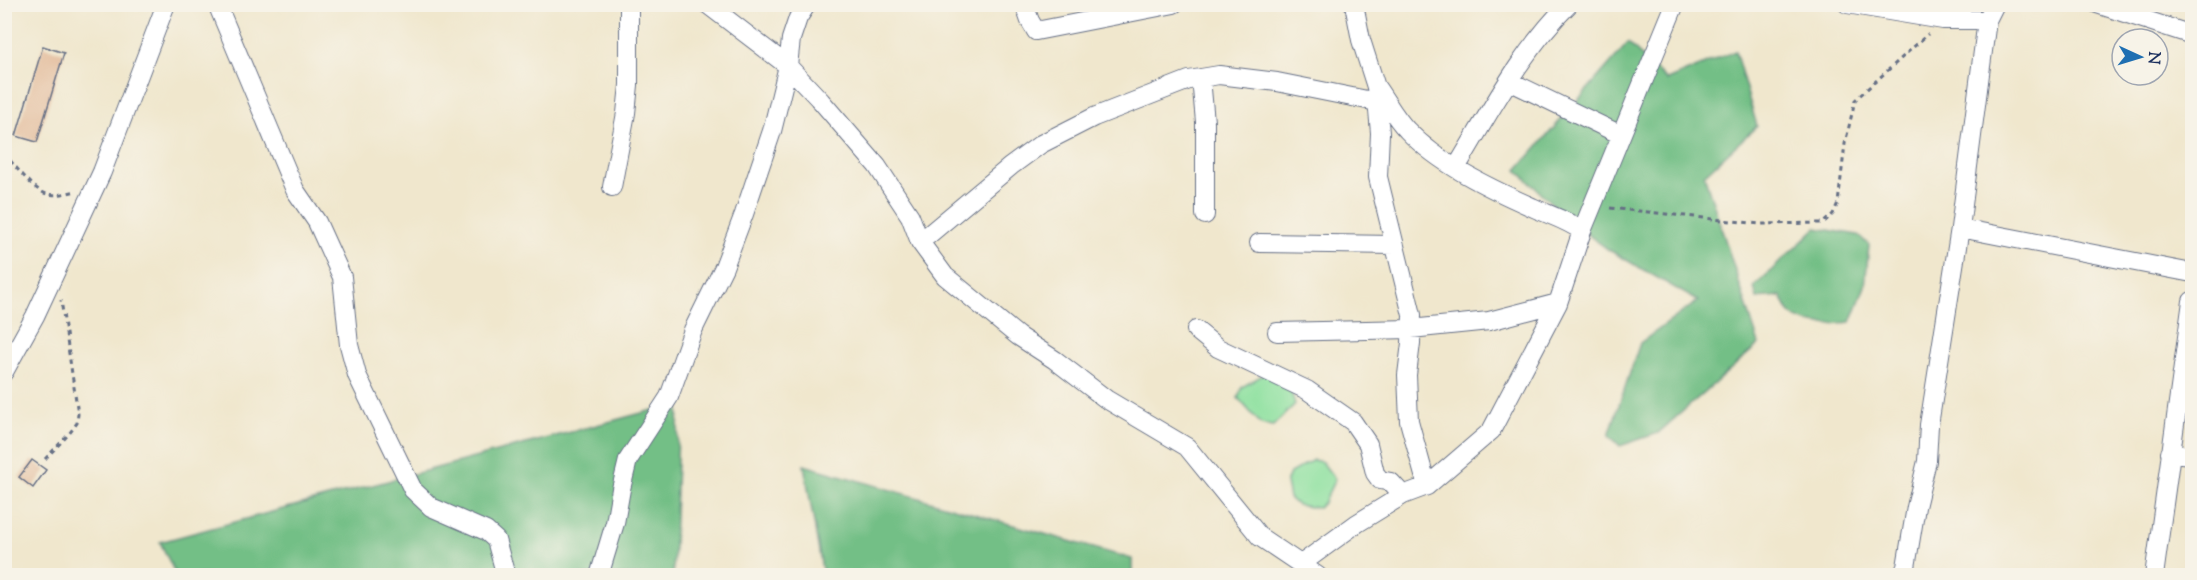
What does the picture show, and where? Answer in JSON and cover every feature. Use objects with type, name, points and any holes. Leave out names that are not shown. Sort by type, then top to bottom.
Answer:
[{"type":"street","points":[[4,372],[35,316],[102,172],[166,4]]},
{"type":"street","points":[[217,4],[296,190],[317,222],[342,277],[349,345],[357,375],[413,490],[431,507],[486,531],[496,540],[506,576]]},
{"type":"street","points":[[612,187],[625,121],[629,85],[629,4]]},
{"type":"street","points":[[707,4],[788,66],[877,166],[910,216],[920,242],[945,276],[1018,336],[1055,360],[1106,399],[1187,447],[1260,537],[1318,576]]},
{"type":"street","points":[[599,576],[615,523],[628,460],[669,397],[693,330],[724,267],[772,131],[788,66],[791,39],[798,18],[807,4]]},
{"type":"street","points":[[1024,4],[1036,31],[1174,4]]},
{"type":"street","points":[[1354,4],[1361,40],[1377,94],[1380,133],[1378,177],[1412,315],[1407,375],[1410,421],[1427,486]]},
{"type":"street","points":[[1456,168],[1533,46],[1569,4]]},
{"type":"street","points":[[1301,564],[1356,524],[1403,495],[1427,486],[1491,431],[1558,303],[1582,231],[1675,4]]},
{"type":"street","points":[[1847,4],[1943,20],[1990,13],[1960,228],[1929,425],[1927,461],[1916,507],[1906,567],[1902,576]]},
{"type":"street","points":[[2097,4],[2193,35]]},
{"type":"street","points":[[920,242],[1041,144],[1094,117],[1189,80],[1219,75],[1377,94],[1405,128],[1430,151],[1456,168],[1532,207],[1572,223],[1582,231]]},
{"type":"street","points":[[1201,78],[1205,122],[1205,215]]},
{"type":"street","points":[[1509,81],[1622,135]]},
{"type":"street","points":[[1960,228],[2193,273]]},
{"type":"street","points":[[1259,243],[1395,245]]},
{"type":"street","points":[[2154,576],[2193,301]]},
{"type":"street","points":[[1277,332],[1411,329],[1489,321],[1558,303]]},
{"type":"street","points":[[1196,330],[1218,348],[1307,390],[1353,422],[1368,444],[1375,473],[1380,480],[1391,482],[1403,495]]},
{"type":"street","points":[[2170,453],[2193,455]]},
{"type":"path","points":[[1592,206],[1760,224],[1823,223],[1833,214],[1838,203],[1845,144],[1855,100],[1943,20]]},
{"type":"path","points":[[4,154],[37,189],[46,194],[60,195],[77,191]]},
{"type":"path","points":[[45,459],[69,434],[77,423],[78,414],[56,271]]},
{"type":"green space","points":[[1628,43],[1667,80],[1735,51],[1757,126],[1704,175],[1759,344],[1658,433],[1620,446],[1609,435],[1640,343],[1698,301],[1609,250],[1572,223],[1517,170]]},
{"type":"green space","points":[[1816,228],[1858,235],[1869,245],[1865,286],[1851,322],[1819,324],[1803,321],[1790,313],[1781,296],[1757,298],[1754,287]]},
{"type":"green space","points":[[1266,373],[1289,385],[1295,404],[1273,426],[1261,424],[1238,398],[1242,387]]},
{"type":"green space","points":[[679,403],[673,575],[176,575],[160,542]]},
{"type":"green space","points":[[1313,460],[1322,462],[1335,479],[1324,502],[1318,508],[1297,505],[1289,498],[1286,483],[1290,473]]},
{"type":"green space","points":[[804,465],[1132,559],[1132,575],[823,575]]},
{"type":"building","points":[[43,46],[64,53],[37,142],[16,136]]},
{"type":"building","points":[[32,460],[46,470],[33,488],[19,477]]}]
